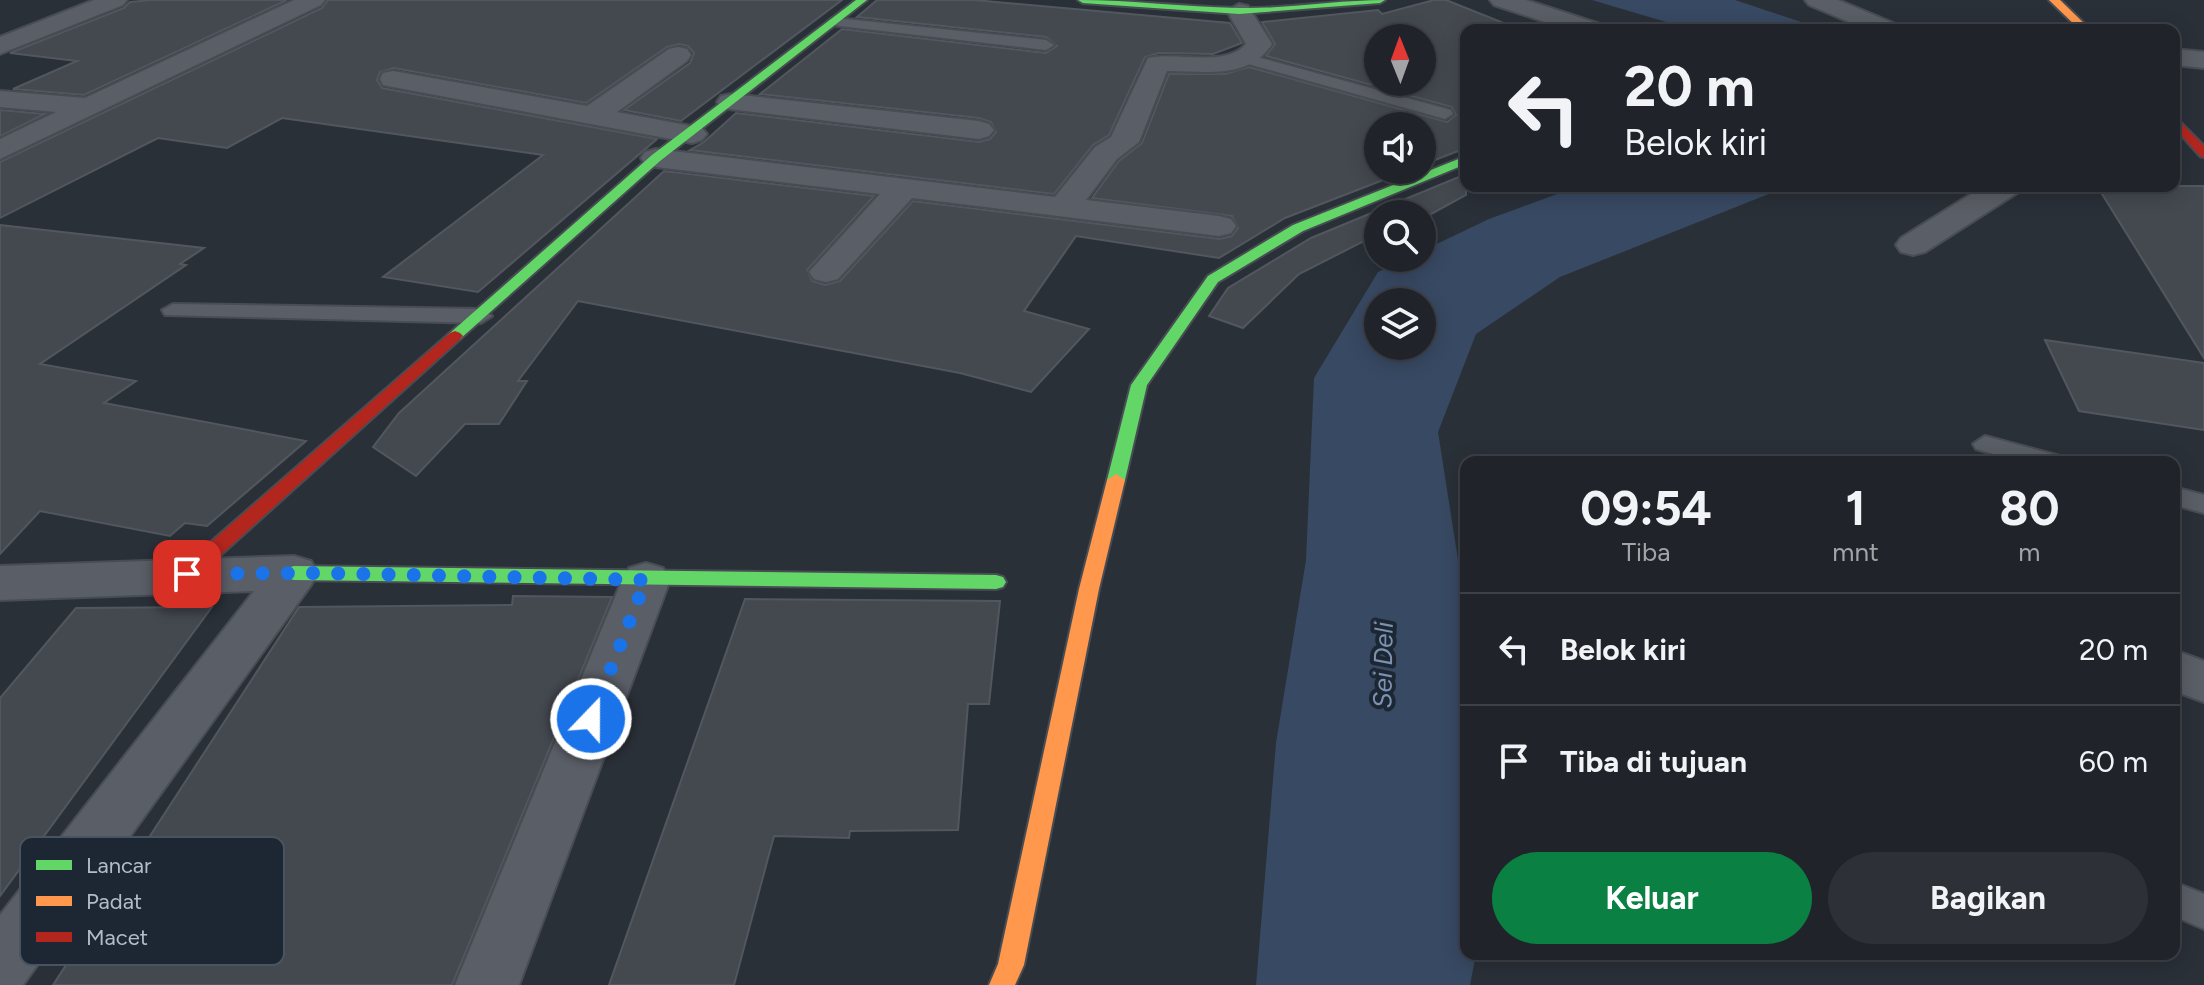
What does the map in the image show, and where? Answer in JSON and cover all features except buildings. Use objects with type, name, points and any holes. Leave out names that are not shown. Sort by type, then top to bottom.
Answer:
[{"type":"main road","points":[[187,574],[656,158],[692,134],[862,0]]},
{"type":"main road","points":[[1083,0],[1239,11],[1380,0]]},
{"type":"main road","points":[[2054,0],[2090,24]]},
{"type":"main road","points":[[2078,0],[2091,24]]},
{"type":"main road","points":[[2180,127],[2204,153]]},
{"type":"main road","points":[[1002,985],[1011,965],[1089,589],[1139,385],[1213,279],[1298,228],[1460,162]]},
{"type":"main road","points":[[294,573],[646,580],[996,582]]},
{"type":"street","points":[[0,46],[115,0]]},
{"type":"street","points":[[0,150],[313,0]]},
{"type":"street","points":[[1502,0],[1576,24]]},
{"type":"street","points":[[1817,0],[1875,24]]},
{"type":"street","points":[[1063,208],[1106,153],[1124,142],[1157,64],[1216,64],[1246,59],[1256,53],[1259,44],[1239,11]]},
{"type":"street","points":[[595,114],[678,55]]},
{"type":"street","points":[[2180,58],[2204,60]]},
{"type":"street","points":[[393,79],[692,134]]},
{"type":"street","points":[[0,99],[90,107]]},
{"type":"street","points":[[731,102],[979,130]]},
{"type":"street","points":[[656,158],[1219,226]]},
{"type":"street","points":[[826,272],[903,189]]},
{"type":"street","points":[[1913,245],[1997,192]]},
{"type":"street","points":[[0,583],[187,574],[294,573]]},
{"type":"street","points":[[96,837],[294,573]]},
{"type":"street","points":[[487,985],[646,580]]},
{"type":"street","points":[[2180,672],[2204,682]]},
{"type":"street","points":[[0,965],[20,938]]},
{"type":"lane","points":[[836,22],[1046,45]]},
{"type":"lane","points":[[1246,59],[1445,114]]},
{"type":"lane","points":[[173,310],[481,316]]},
{"type":"lane","points":[[1985,444],[2029,456]]},
{"type":"lane","points":[[2180,498],[2204,504]]},
{"type":"lane","points":[[2180,901],[2204,912]]},
{"type":"water","points":[[1592,0],[1735,0],[1807,24],[1673,24]]},
{"type":"water","name":"Sei Deli","points":[[1563,192],[1774,192],[1560,277],[1476,334],[1438,432],[1460,573],[1460,960],[1475,960],[1470,985],[1256,985],[1276,743],[1306,560],[1314,378],[1364,295],[1364,360],[1436,360],[1436,288],[1368,288],[1378,272],[1436,272],[1436,244],[1489,219]]},
{"type":"traffic: fast","points":[[455,336],[656,158],[862,0]]},
{"type":"traffic: fast","points":[[1083,0],[1239,11],[1380,0]]},
{"type":"traffic: fast","points":[[1116,480],[1139,385],[1213,279],[1298,228],[1460,162]]},
{"type":"traffic: fast","points":[[294,573],[996,582]]},
{"type":"traffic: slow","points":[[2054,0],[2080,24]]},
{"type":"traffic: slow","points":[[1002,985],[1011,965],[1089,589],[1116,480]]},
{"type":"traffic: jam","points":[[2180,127],[2204,153]]},
{"type":"traffic: jam","points":[[187,574],[455,336]]},
{"type":"route","points":[[187,574],[316,573],[646,580],[591,719]]}]
